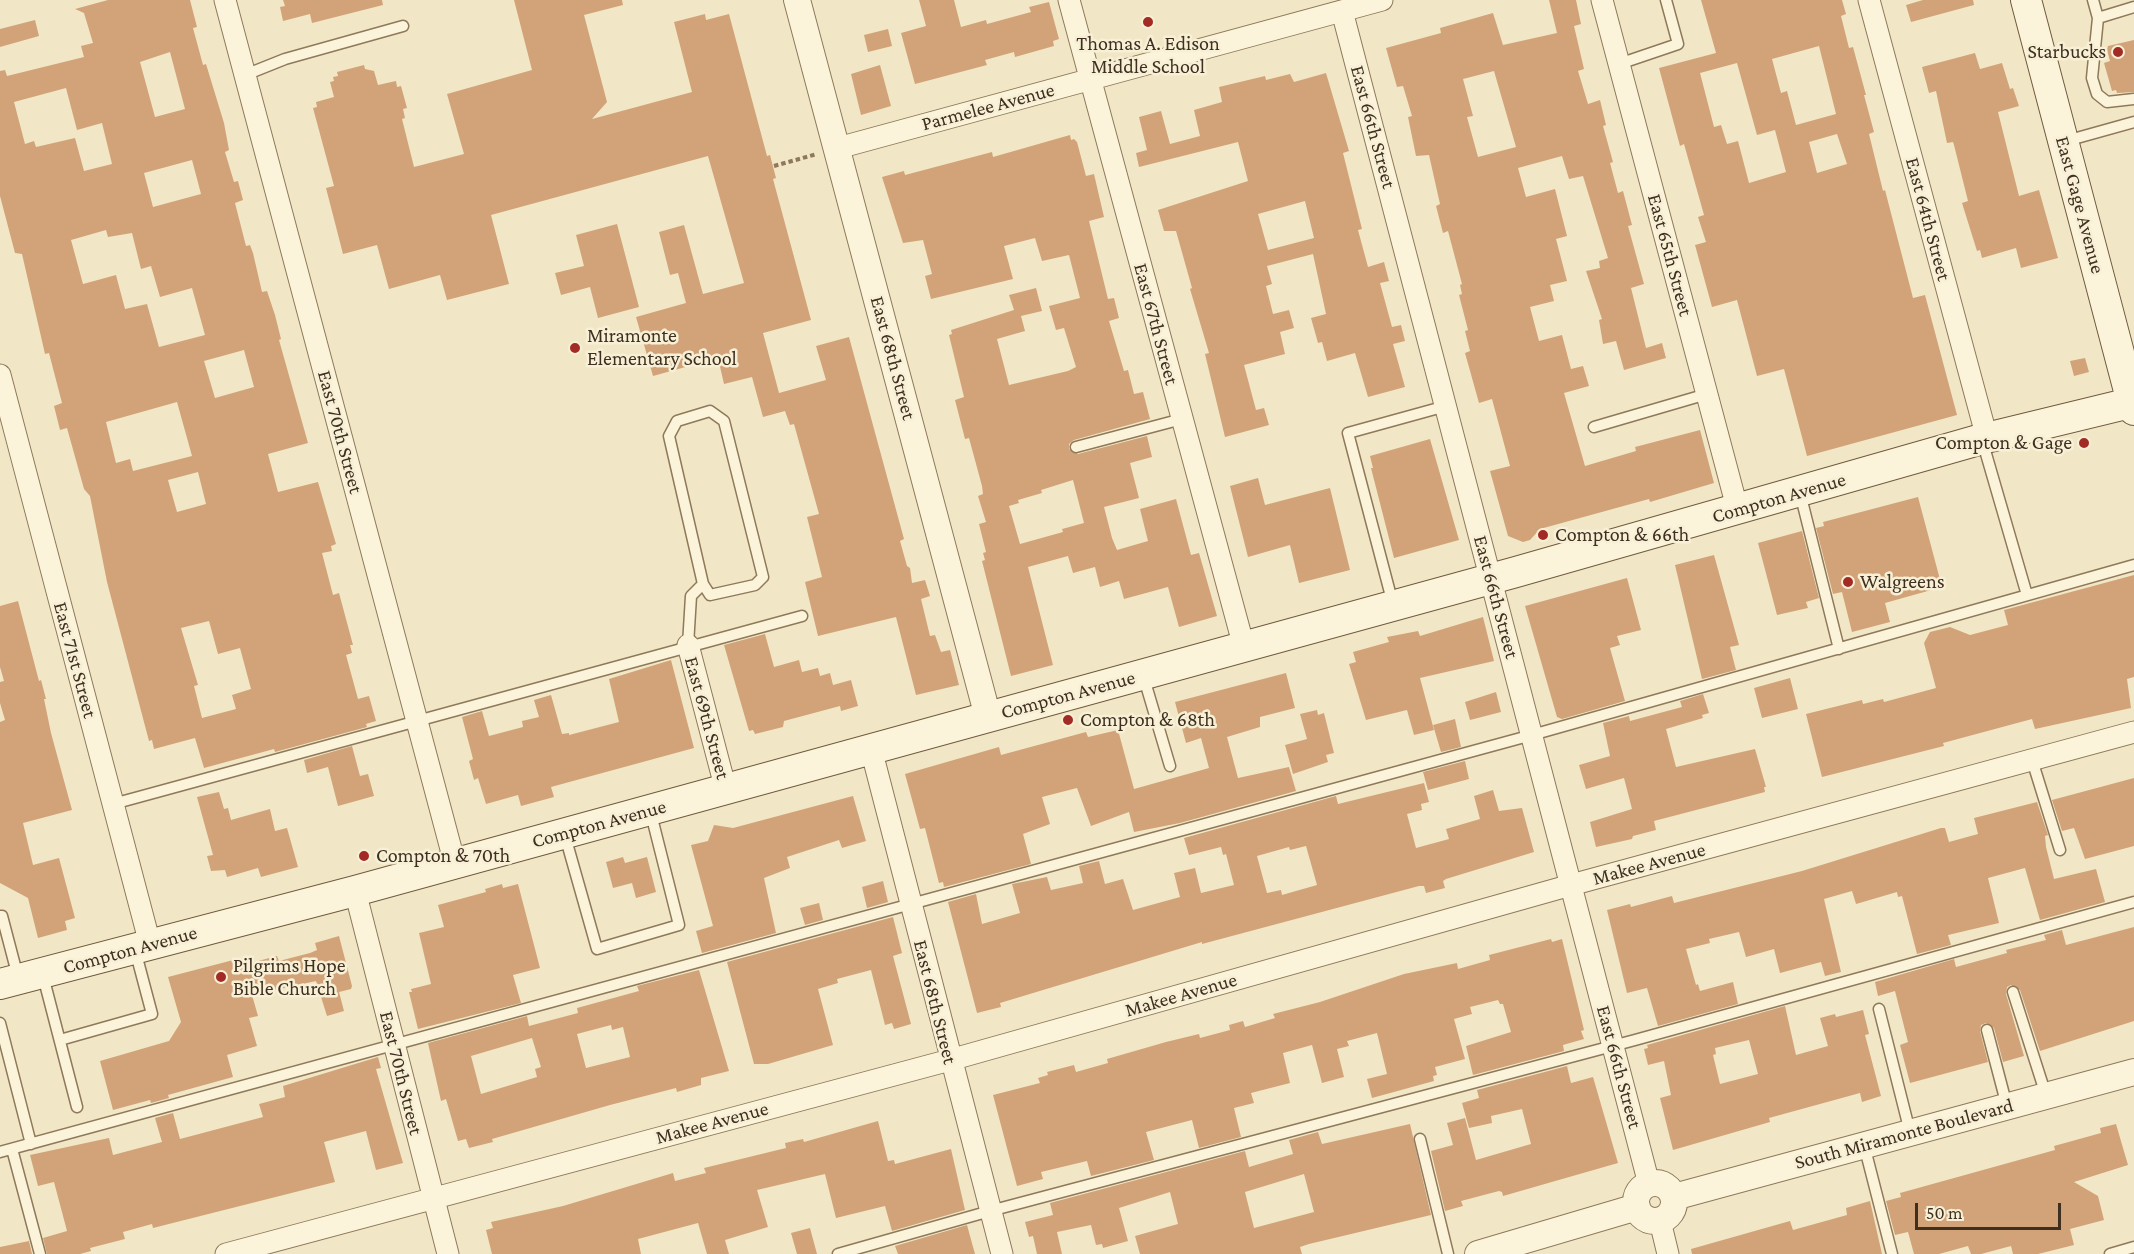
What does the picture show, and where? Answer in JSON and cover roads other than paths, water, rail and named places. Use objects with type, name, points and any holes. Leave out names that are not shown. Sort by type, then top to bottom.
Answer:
[{"type":"main road","name":"East Gage Avenue","points":[[2026,0],[2133,405]]},
{"type":"main road","name":"Compton Avenue","points":[[20,978],[355,891],[726,790],[1800,493],[1985,439],[2133,405]]},
{"type":"street","name":"East 70th Street","points":[[225,0],[455,864]]},
{"type":"street","name":"East 68th Street","points":[[797,0],[988,717]]},
{"type":"street","name":"East 67th Street","points":[[1069,0],[1244,647]]},
{"type":"street","name":"Parmelee Avenue","points":[[838,148],[1382,0]]},
{"type":"street","name":"East 65th Street","points":[[1602,0],[1738,510]]},
{"type":"street","name":"East 64th Street","points":[[1869,0],[1985,439]]},
{"type":"street","name":"East 66th Street","points":[[1342,11],[1649,1184]]},
{"type":"street","name":"East 71st Street","points":[[0,375],[113,804],[143,946]]},
{"type":"street","name":"East 69th Street","points":[[688,645],[726,790]]},
{"type":"street","name":"Makee Avenue","points":[[226,1254],[950,1060],[1571,885],[2134,732]]},
{"type":"street","name":"East 68th Street","points":[[871,749],[1002,1254]]},
{"type":"street","name":"East 70th Street","points":[[355,891],[448,1254]]},
{"type":"street","name":"South Miramonte Boulevard","points":[[1674,1197],[2134,1072]]},
{"type":"street","points":[[1649,1184],[1662,1184],[1674,1197],[1674,1209],[1665,1219],[1659,1221],[1643,1217],[1637,1208],[1637,1196],[1649,1184]]},
{"type":"street","points":[[1478,1254],[1637,1208]]},
{"type":"street","points":[[1659,1221],[1668,1254]]},
{"type":"lane","points":[[1619,64],[1678,44],[1666,0]]},
{"type":"lane","points":[[2093,0],[2098,18],[2092,78],[2097,94],[2108,102],[2134,99]]},
{"type":"lane","points":[[2098,18],[2134,7]]},
{"type":"lane","points":[[245,75],[285,59],[404,26]]},
{"type":"lane","points":[[2063,142],[2134,122]]},
{"type":"lane","points":[[1594,427],[1707,394]]},
{"type":"lane","points":[[1394,606],[1348,433],[1446,406]]},
{"type":"lane","points":[[710,411],[724,421],[763,577],[755,585],[710,595],[703,584],[669,436],[677,421],[710,411]]},
{"type":"lane","points":[[1076,447],[1182,419]]},
{"type":"lane","points":[[1985,439],[2027,595]]},
{"type":"lane","points":[[1800,493],[1839,649]]},
{"type":"lane","points":[[0,1152],[394,1047],[1532,735],[2134,565]]},
{"type":"lane","points":[[688,645],[691,596],[703,584]]},
{"type":"lane","points":[[113,804],[688,645],[802,616]]},
{"type":"lane","points":[[1143,675],[1170,766]]},
{"type":"lane","points":[[2032,760],[2060,850]]},
{"type":"lane","points":[[565,834],[597,949],[679,925],[650,810]]},
{"type":"lane","points":[[838,1254],[990,1210],[1614,1046],[2134,902]]},
{"type":"lane","points":[[0,916],[2,916],[20,978],[60,1040],[77,1107]]},
{"type":"lane","points":[[60,1040],[152,1014],[143,946]]},
{"type":"lane","points":[[2013,992],[2046,1095]]},
{"type":"lane","points":[[1879,1009],[1910,1132]]},
{"type":"lane","points":[[0,1023],[31,1144]]},
{"type":"lane","points":[[1987,1030],[2007,1106]]},
{"type":"lane","points":[[1419,1138],[1448,1254]]},
{"type":"lane","points":[[1864,1145],[1892,1254]]},
{"type":"lane","points":[[12,1149],[40,1254]]},
{"type":"lane","points":[[2110,1254],[2134,1247]]},
{"type":"place","name":"Thomas A. Edison Middle School","points":[[1148,22]]},
{"type":"place","name":"Starbucks","points":[[2118,52]]},
{"type":"place","name":"Miramonte Elementary School","points":[[575,348]]},
{"type":"place","name":"Compton & Gage","points":[[2084,443]]},
{"type":"place","name":"Compton & 66th","points":[[1543,535]]},
{"type":"place","name":"Walgreens","points":[[1848,582]]},
{"type":"place","name":"Compton & 68th","points":[[1068,720]]},
{"type":"place","name":"Compton & 70th","points":[[364,856]]},
{"type":"place","name":"Pilgrims Hope Bible Church","points":[[221,977]]}]
